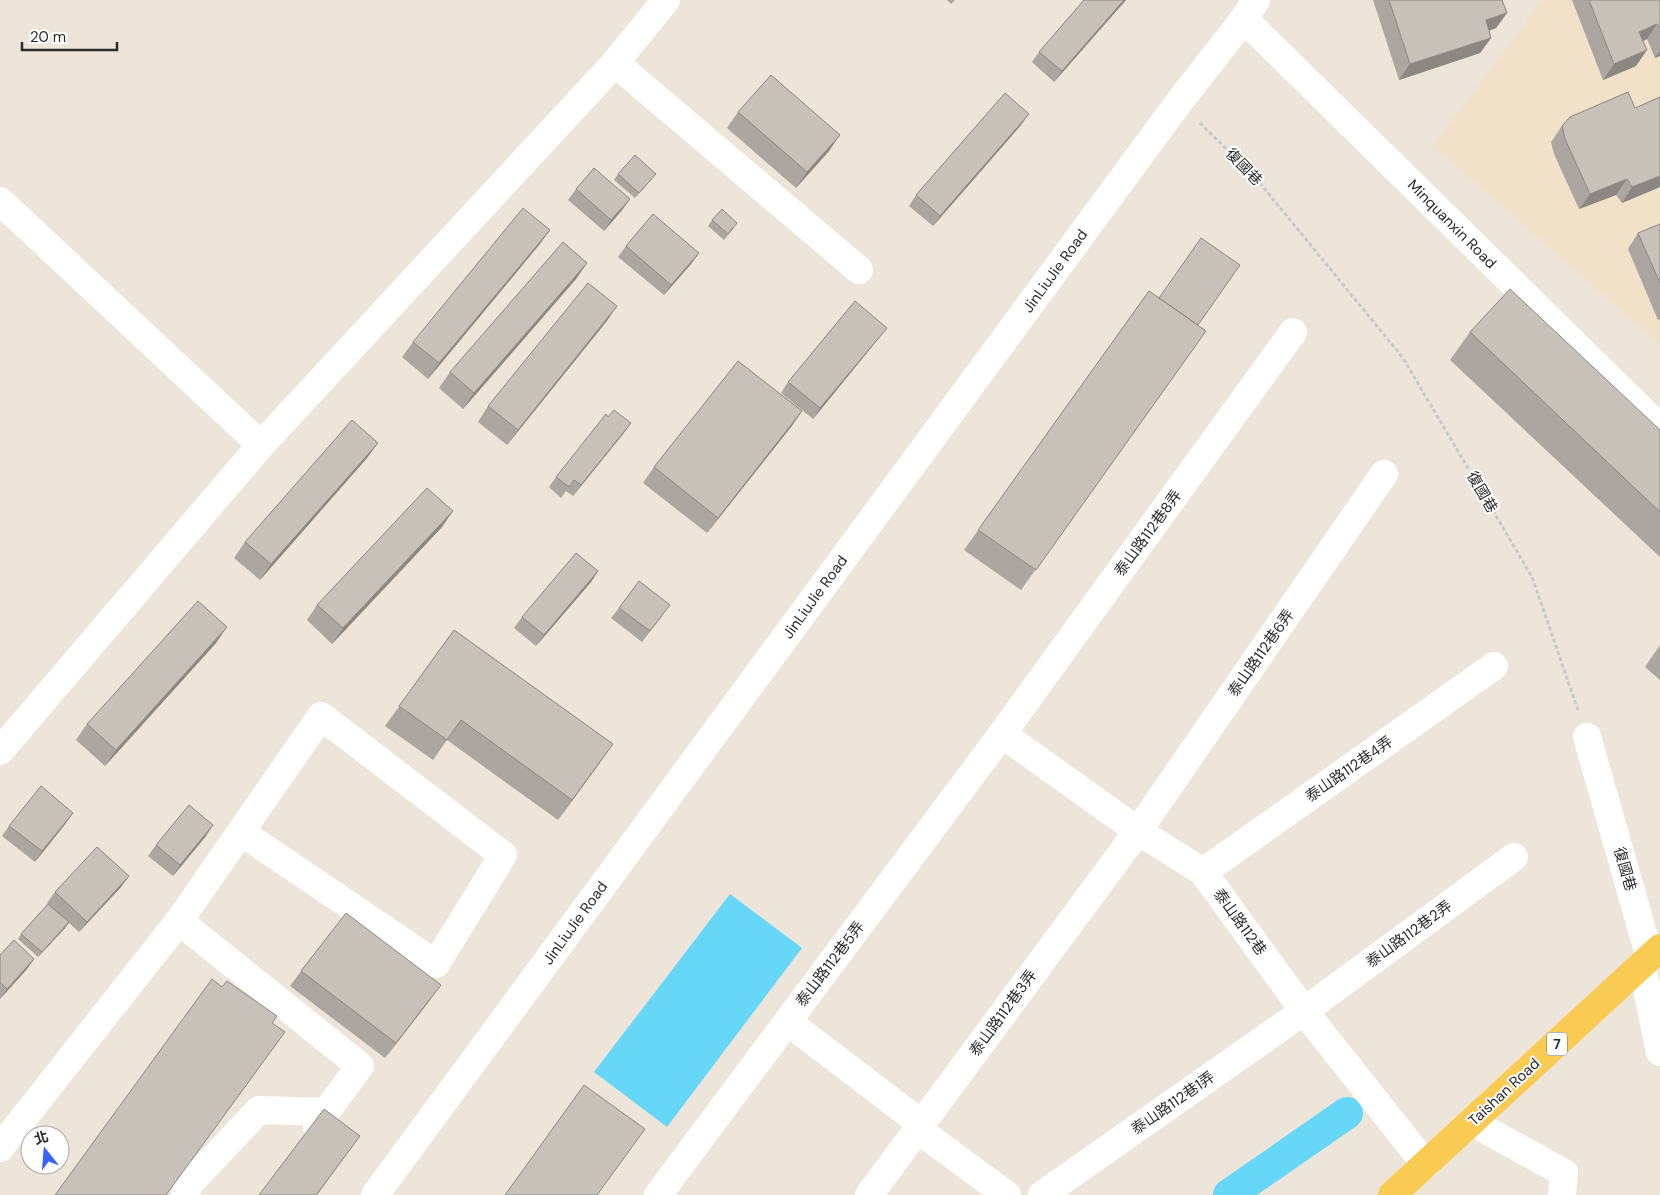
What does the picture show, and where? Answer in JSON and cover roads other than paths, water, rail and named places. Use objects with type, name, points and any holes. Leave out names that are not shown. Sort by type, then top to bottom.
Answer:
[{"type":"main road","name":"Taishan Road","points":[[1392,1195],[1651,957]]},
{"type":"street","points":[[0,751],[261,445],[615,63],[666,0]]},
{"type":"street","name":"JinLiuJie Road","points":[[375,1195],[1179,102],[1250,9]]},
{"type":"street","name":"Minquanxin Road","points":[[1250,9],[1660,428]]},
{"type":"street","points":[[615,63],[860,270]]},
{"type":"street","points":[[0,201],[261,445]]},
{"type":"street","name":"泰山路112巷8弄","points":[[1002,734],[1293,332]]},
{"type":"street","name":"泰山路112巷6弄","points":[[1138,831],[1384,474]]},
{"type":"street","name":"泰山路112巷4弄","points":[[1203,872],[1494,666]]},
{"type":"street","points":[[0,1148],[179,921],[321,716],[503,855],[436,964],[241,832]]},
{"type":"street","name":"泰山路112巷","points":[[1002,734],[1138,831],[1203,872],[1304,1011],[1426,1165]]},
{"type":"street","name":"泰山路112巷5弄","points":[[658,1195],[1002,734]]},
{"type":"street","name":"復國巷","points":[[1587,737],[1651,957],[1660,1052]]},
{"type":"street","name":"泰山路112巷3弄","points":[[869,1195],[1138,831]]},
{"type":"street","name":"泰山路112巷2弄","points":[[1304,1011],[1514,857]]},
{"type":"street","points":[[179,921],[360,1066],[326,1112],[306,1145]]},
{"type":"street","name":"泰山路112巷1弄","points":[[1042,1195],[1304,1011]]},
{"type":"street","points":[[788,1022],[910,1115],[928,1137],[1007,1195]]},
{"type":"street","points":[[185,1195],[190,1183],[259,1110],[326,1112]]},
{"type":"street","points":[[1472,1122],[1564,1172],[1562,1195]]},
{"type":"water","points":[[730,894],[802,948],[667,1127],[594,1072]]},
{"type":"waterway","points":[[1229,1195],[1347,1113]]}]
